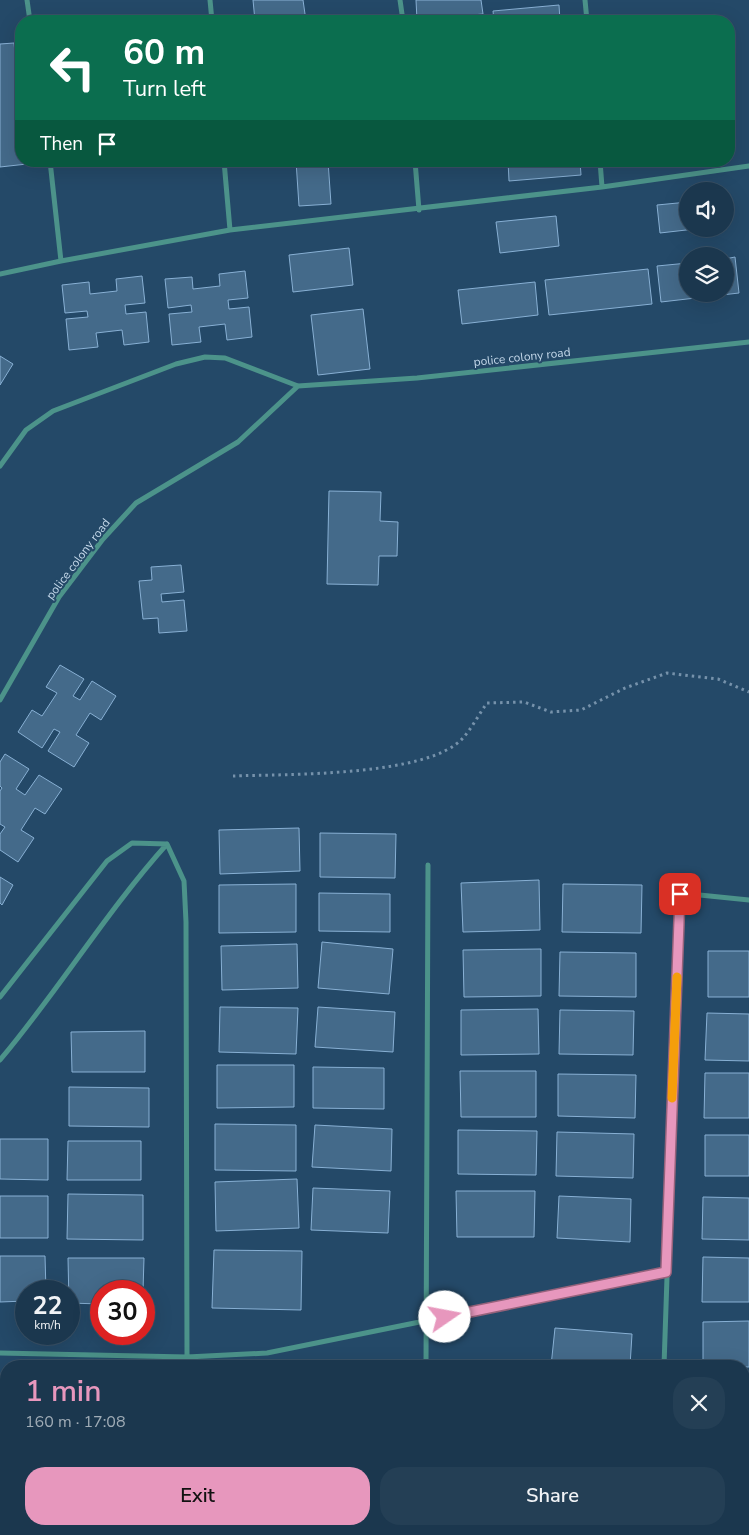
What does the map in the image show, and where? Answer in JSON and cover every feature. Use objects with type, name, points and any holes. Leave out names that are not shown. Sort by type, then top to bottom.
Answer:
[{"type":"street","points":[[27,0],[29,15]]},
{"type":"street","points":[[210,0],[211,15]]},
{"type":"street","points":[[400,0],[402,15]]},
{"type":"street","points":[[585,0],[586,15]]},
{"type":"street","points":[[0,274],[61,260],[230,230],[419,210],[749,166]]},
{"type":"street","points":[[51,167],[61,260]]},
{"type":"street","points":[[225,167],[230,230]]},
{"type":"street","points":[[415,167],[419,210]]},
{"type":"street","points":[[600,167],[602,187]]},
{"type":"street","name":"police colony road","points":[[0,466],[26,430],[53,411],[176,364],[205,357],[225,358],[298,386],[417,378],[749,342]]},
{"type":"street","name":"police colony road","points":[[0,700],[59,597],[102,538],[136,503],[238,442],[298,386]]},
{"type":"street","points":[[0,997],[107,861],[132,843],[167,844]]},
{"type":"street","points":[[0,1060],[30,1024],[135,879],[167,844]]},
{"type":"street","points":[[167,844],[184,881],[186,922],[187,1357]]},
{"type":"street","points":[[426,1360],[428,866]]},
{"type":"street","points":[[664,1360],[680,894],[749,900]]},
{"type":"street","points":[[0,1353],[187,1357],[266,1353],[666,1272]]},
{"type":"path","points":[[233,776],[338,773],[428,759],[462,739],[487,703],[524,702],[551,712],[581,710],[624,688],[667,673],[718,679],[749,692]]},
{"type":"building","points":[[253,0],[303,0],[305,15],[254,15]]},
{"type":"building","points":[[416,0],[481,0],[483,14],[472,15],[417,15]]},
{"type":"building","points":[[559,5],[560,15],[493,15],[493,11]]},
{"type":"building","points":[[14,43],[15,165],[0,167],[0,44]]},
{"type":"building","points":[[296,167],[328,167],[331,204],[299,206]]},
{"type":"building","points":[[508,167],[580,167],[581,175],[509,181]]},
{"type":"building","points":[[679,203],[679,231],[660,233],[657,205]]},
{"type":"building","points":[[556,216],[559,246],[500,253],[496,222]]},
{"type":"building","points":[[349,248],[353,285],[293,292],[289,255]]},
{"type":"building","points":[[734,257],[739,293],[734,294]]},
{"type":"building","points":[[679,264],[679,300],[661,302],[657,266]]},
{"type":"building","points":[[648,269],[652,304],[549,315],[545,280]]},
{"type":"building","points":[[245,271],[248,298],[228,300],[229,309],[249,307],[252,337],[227,340],[225,324],[199,327],[201,342],[172,345],[169,314],[192,312],[191,305],[168,308],[165,279],[192,277],[193,289],[220,286],[219,274]]},
{"type":"building","points":[[142,276],[145,303],[125,305],[126,314],[146,312],[149,342],[124,345],[122,330],[96,333],[98,347],[69,350],[66,319],[88,317],[87,311],[65,313],[62,285],[89,282],[90,294],[117,291],[116,279]]},
{"type":"building","points":[[535,282],[538,315],[462,324],[458,290]]},
{"type":"building","points":[[363,309],[370,369],[318,375],[311,315]]},
{"type":"building","points":[[0,356],[13,364],[0,385]]},
{"type":"building","points":[[329,491],[381,492],[380,521],[398,522],[397,556],[379,556],[378,585],[327,584]]},
{"type":"building","points":[[181,565],[184,592],[161,594],[162,602],[184,600],[187,631],[159,633],[158,618],[143,619],[139,581],[152,580],[151,567]]},
{"type":"building","points":[[60,665],[84,679],[73,696],[80,700],[92,681],[116,696],[101,720],[90,713],[76,735],[89,743],[74,767],[48,751],[60,732],[54,729],[42,748],[18,732],[32,710],[42,716],[57,693],[46,687]]},
{"type":"building","points":[[5,754],[29,769],[16,789],[25,795],[39,775],[62,789],[45,814],[35,808],[21,830],[34,838],[18,862],[0,850],[0,834],[5,827],[0,824],[0,791],[2,788],[0,786],[0,762]]},
{"type":"building","points":[[299,828],[300,871],[220,874],[219,830]]},
{"type":"building","points":[[320,833],[396,834],[395,878],[320,877]]},
{"type":"building","points":[[0,877],[13,885],[2,905],[0,903]]},
{"type":"building","points":[[539,880],[540,930],[463,932],[461,883]]},
{"type":"building","points":[[296,884],[296,932],[219,933],[219,885]]},
{"type":"building","points":[[563,884],[642,885],[641,933],[562,932]]},
{"type":"building","points":[[319,893],[390,894],[390,932],[319,931]]},
{"type":"building","points":[[322,942],[393,949],[389,994],[318,988]]},
{"type":"building","points":[[297,944],[298,988],[222,990],[221,946]]},
{"type":"building","points":[[541,949],[541,996],[464,997],[463,950]]},
{"type":"building","points":[[708,951],[749,951],[749,997],[708,997]]},
{"type":"building","points":[[560,952],[636,953],[636,997],[559,996]]},
{"type":"building","points":[[220,1007],[298,1008],[296,1054],[219,1052]]},
{"type":"building","points":[[318,1007],[395,1012],[393,1052],[315,1047]]},
{"type":"building","points":[[538,1009],[539,1054],[461,1055],[461,1010]]},
{"type":"building","points":[[560,1010],[634,1011],[633,1055],[559,1054]]},
{"type":"building","points":[[707,1013],[749,1014],[749,1061],[705,1060]]},
{"type":"building","points":[[145,1031],[145,1072],[72,1072],[71,1032]]},
{"type":"building","points":[[217,1065],[294,1065],[294,1107],[217,1108]]},
{"type":"building","points":[[313,1067],[384,1068],[384,1109],[313,1108]]},
{"type":"building","points":[[460,1071],[536,1071],[536,1117],[461,1117]]},
{"type":"building","points":[[705,1073],[749,1073],[749,1118],[704,1118]]},
{"type":"building","points":[[558,1074],[636,1075],[635,1118],[558,1116]]},
{"type":"building","points":[[69,1087],[149,1088],[149,1127],[69,1126]]},
{"type":"building","points":[[215,1124],[296,1125],[296,1171],[215,1170]]},
{"type":"building","points":[[315,1125],[392,1129],[391,1171],[312,1167]]},
{"type":"building","points":[[458,1130],[537,1131],[536,1175],[458,1174]]},
{"type":"building","points":[[557,1132],[634,1134],[633,1178],[556,1176]]},
{"type":"building","points":[[705,1135],[749,1135],[749,1176],[705,1176]]},
{"type":"building","points":[[0,1139],[48,1139],[48,1180],[0,1179]]},
{"type":"building","points":[[68,1141],[141,1141],[141,1180],[67,1180]]},
{"type":"building","points":[[297,1179],[299,1228],[216,1231],[215,1182]]},
{"type":"building","points":[[313,1188],[390,1191],[388,1233],[311,1230]]},
{"type":"building","points":[[456,1191],[535,1191],[534,1237],[457,1237]]},
{"type":"building","points":[[68,1194],[143,1195],[143,1240],[67,1239]]},
{"type":"building","points":[[0,1196],[48,1196],[48,1238],[0,1238]]},
{"type":"building","points":[[559,1196],[631,1199],[630,1242],[557,1238]]},
{"type":"building","points":[[703,1197],[749,1198],[749,1240],[702,1239]]},
{"type":"building","points":[[214,1250],[302,1251],[301,1310],[212,1308]]},
{"type":"building","points":[[0,1256],[45,1256],[46,1280],[15,1280],[15,1301],[0,1302]]},
{"type":"building","points":[[703,1257],[749,1258],[749,1302],[702,1302]]},
{"type":"building","points":[[68,1258],[144,1258],[143,1280],[90,1280],[90,1304],[80,1303],[80,1280],[68,1280]]},
{"type":"building","points":[[749,1321],[749,1360],[703,1360],[703,1322]]},
{"type":"building","points":[[555,1328],[632,1334],[630,1360],[552,1360]]},
{"type":"slow traffic","points":[[672,1098],[677,977]]},
{"type":"route","points":[[445,1317],[666,1272],[680,894]]}]
